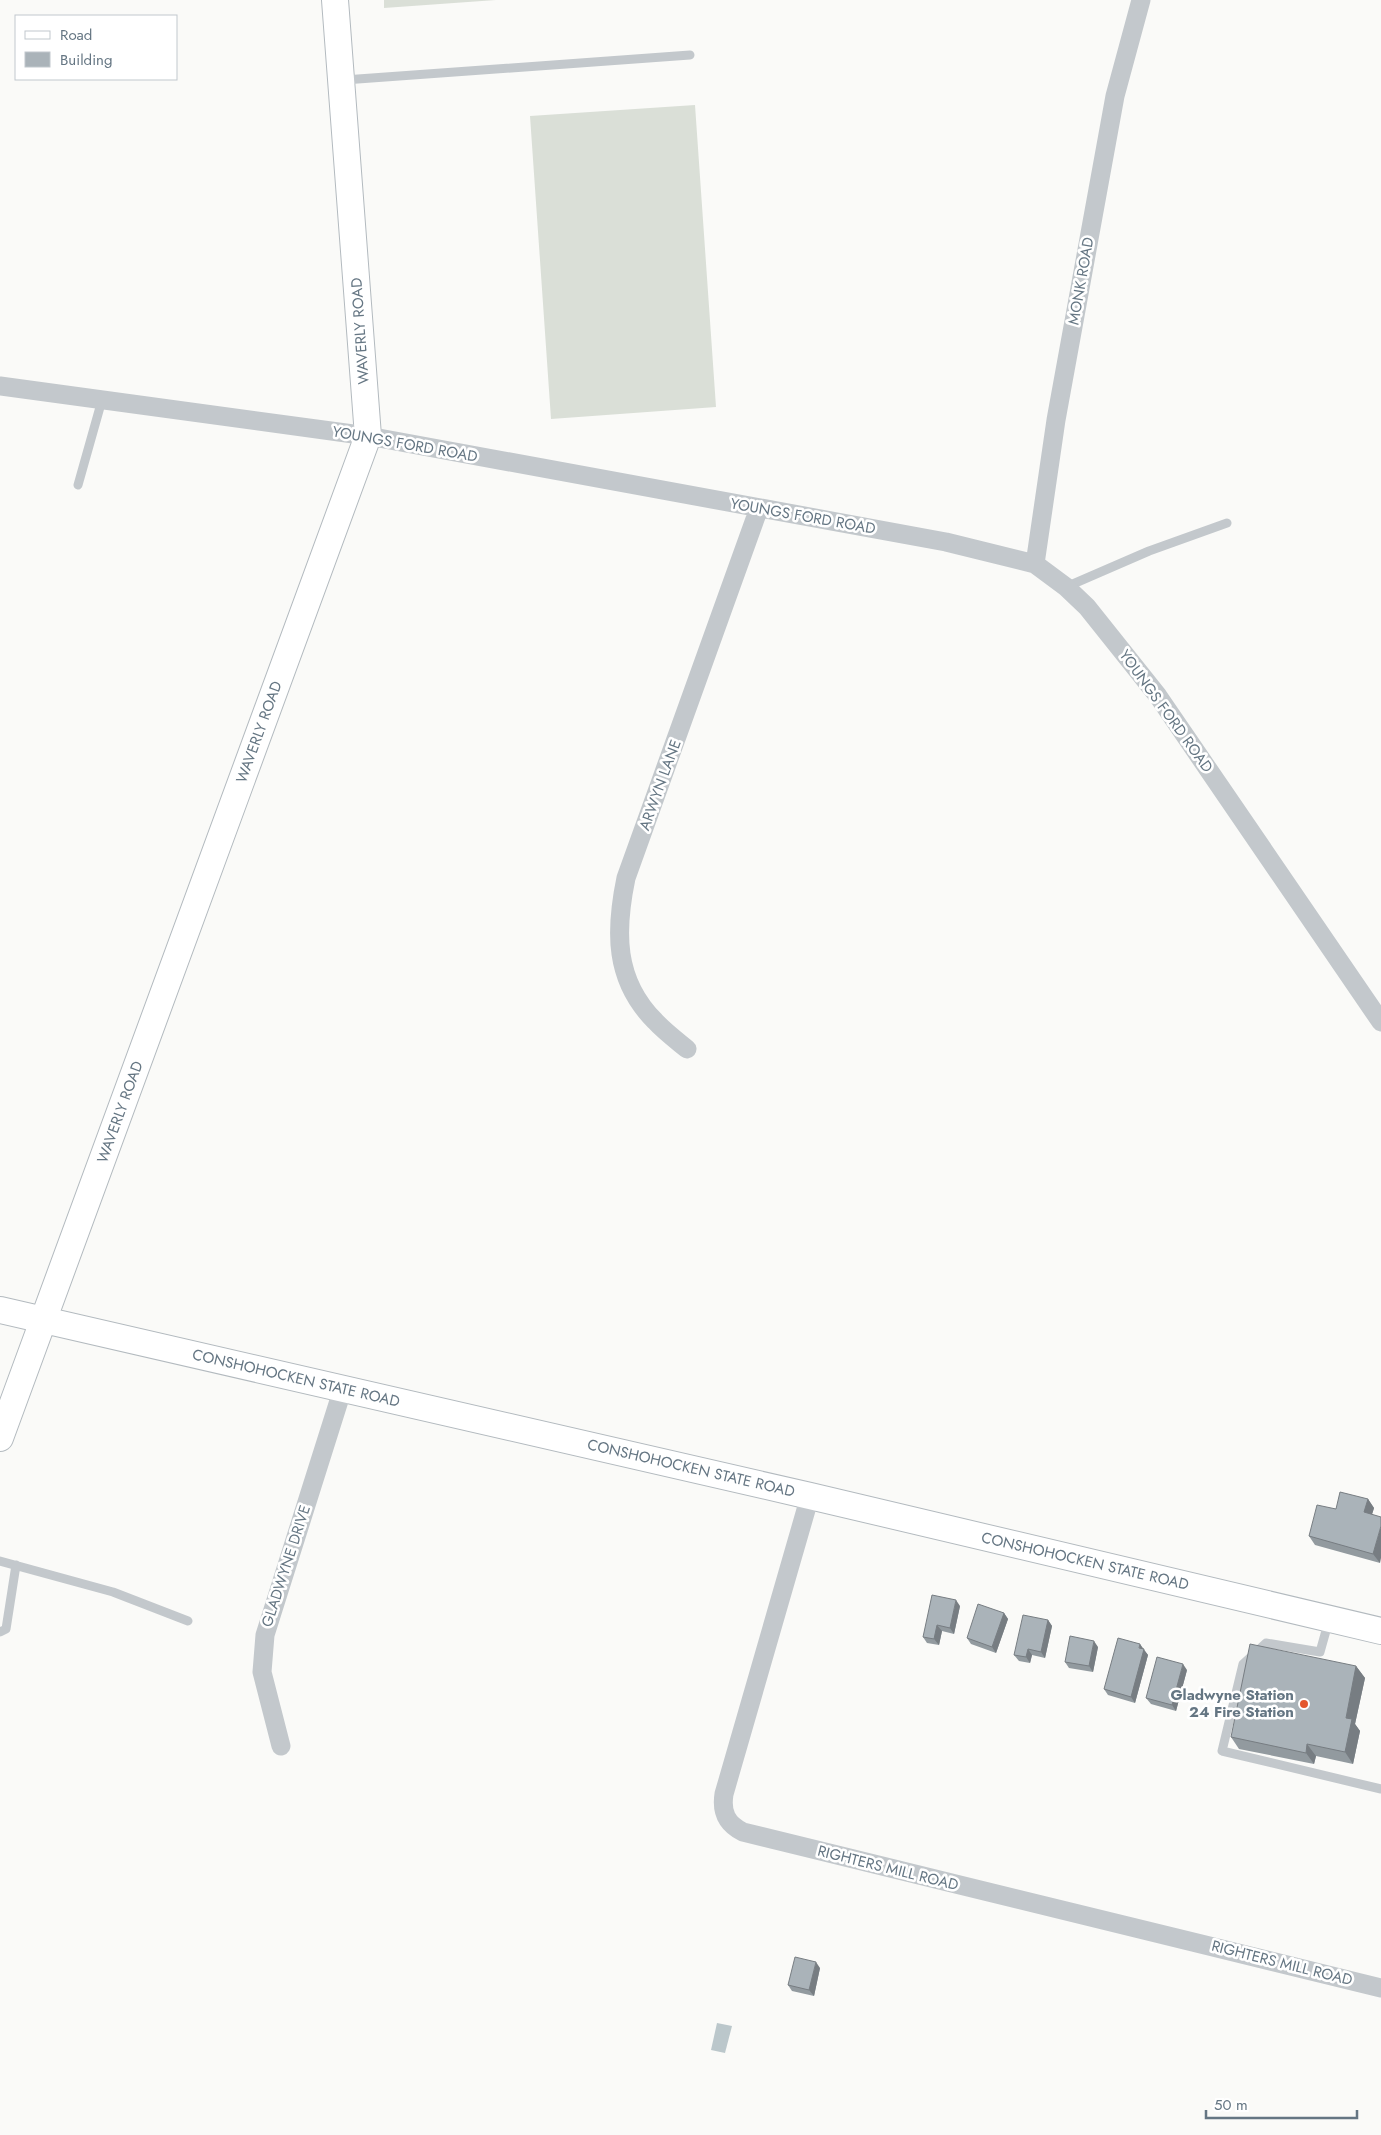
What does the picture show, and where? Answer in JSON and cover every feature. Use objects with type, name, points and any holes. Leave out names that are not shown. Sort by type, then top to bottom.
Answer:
[{"type":"street","name":"WAVERLY ROAD","points":[[0,1438],[368,436],[335,0]]},
{"type":"street","name":"MONK ROAD","points":[[1035,564],[1056,420],[1115,96],[1141,0]]},
{"type":"street","name":"YOUNGS FORD ROAD","points":[[0,386],[368,436],[946,542],[1035,564],[1066,587],[1106,630],[1158,696],[1381,1022]]},
{"type":"street","name":"ARWYN LANE","points":[[687,1049],[654,1021],[635,997],[628,984],[618,938],[621,902],[626,878],[759,508]]},
{"type":"street","name":"CONSHOHOCKEN STATE ROAD","points":[[0,1310],[810,1496],[1381,1631]]},
{"type":"street","name":"GLADWYNE DRIVE","points":[[281,1746],[262,1672],[265,1635],[343,1388]]},
{"type":"street","name":"RIGHTERS MILL ROAD","points":[[810,1496],[724,1794],[723,1813],[734,1827],[743,1832],[1381,1988]]},
{"type":"lane","points":[[341,80],[690,55]]},
{"type":"lane","points":[[78,484],[102,400]]},
{"type":"lane","points":[[1066,587],[1149,550],[1227,523]]},
{"type":"lane","points":[[0,1560],[113,1592],[188,1621]]},
{"type":"lane","points":[[0,1632],[6,1629],[16,1565]]},
{"type":"lane","points":[[1329,1619],[1320,1652],[1266,1643],[1243,1664],[1222,1751],[1381,1790]]},
{"type":"shaded area","points":[[384,0],[496,0],[384,8]]},
{"type":"shaded area","points":[[695,105],[716,407],[551,419],[530,116]]},
{"type":"shaded area","points":[[717,2023],[732,2026],[725,2053],[711,2050]]},
{"type":"building","points":[[1340,1492],[1368,1499],[1364,1512],[1381,1517],[1381,1526],[1373,1554],[1309,1536],[1317,1505],[1336,1509]]},
{"type":"building","points":[[932,1595],[956,1600],[950,1628],[937,1625],[934,1639],[923,1637]]},
{"type":"building","points":[[978,1604],[1004,1613],[992,1647],[967,1638]]},
{"type":"building","points":[[1023,1615],[1048,1620],[1041,1652],[1028,1649],[1026,1657],[1014,1655]]},
{"type":"building","points":[[1070,1636],[1094,1641],[1089,1666],[1065,1662]]},
{"type":"building","points":[[1118,1638],[1140,1644],[1139,1648],[1144,1649],[1131,1697],[1104,1689]]},
{"type":"building","name":"Gladwyne Station 24 Fire Station","points":[[1250,1644],[1356,1666],[1346,1718],[1352,1719],[1345,1752],[1307,1744],[1306,1753],[1231,1737]]},
{"type":"building","points":[[1157,1657],[1183,1664],[1172,1705],[1146,1698]]},
{"type":"building","points":[[795,1957],[816,1962],[809,1990],[788,1985]]},
{"type":"place","name":"Gladwyne Station 24 Fire Station","points":[[1304,1704]]}]
